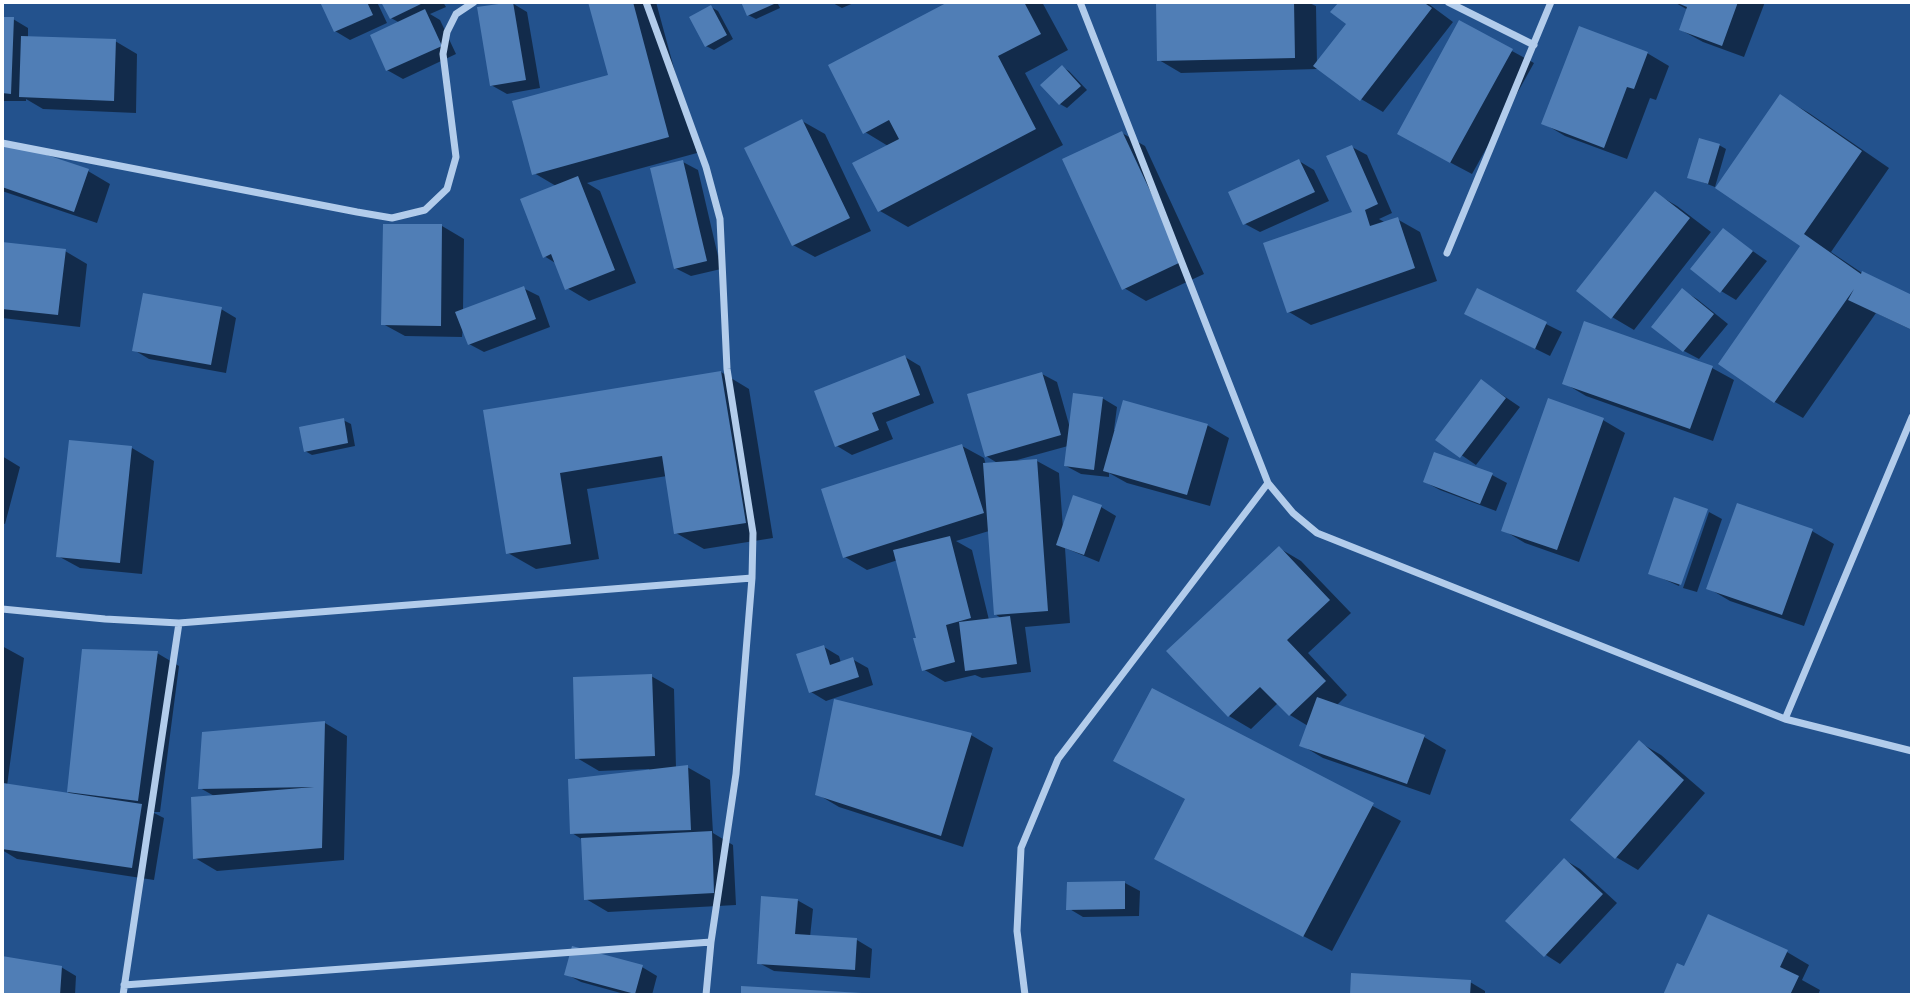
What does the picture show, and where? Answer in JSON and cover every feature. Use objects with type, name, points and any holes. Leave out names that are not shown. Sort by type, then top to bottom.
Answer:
[{"type":"street","points":[[2,143],[392,218],[425,210],[447,189],[456,157],[443,54],[447,32],[456,14],[474,2]]},
{"type":"street","points":[[646,2],[706,167],[720,219],[727,369],[753,533],[752,578],[736,774],[711,942],[706,995]]},
{"type":"street","points":[[1080,2],[1268,482],[1293,513],[1317,533],[1785,719],[1912,751]]},
{"type":"street","points":[[1448,2],[1534,45]]},
{"type":"street","points":[[1447,253],[1551,2]]},
{"type":"street","points":[[1785,719],[1912,417]]},
{"type":"street","points":[[1025,995],[1017,931],[1021,848],[1058,759],[1268,482]]},
{"type":"street","points":[[2,609],[105,619],[179,622],[752,578]]},
{"type":"street","points":[[123,995],[179,622]]},
{"type":"street","points":[[124,985],[711,942]]},
{"type":"building","points":[[320,2],[367,2],[373,15],[334,32]]},
{"type":"building","points":[[381,2],[425,2],[390,19]]},
{"type":"building","points":[[513,2],[526,80],[490,86],[477,7]]},
{"type":"building","points":[[588,2],[633,2],[669,137],[532,175],[512,101],[608,75]]},
{"type":"building","points":[[741,2],[773,2],[774,4],[747,16]]},
{"type":"building","points":[[948,2],[1024,2],[1041,34],[998,56],[1036,129],[878,212],[852,163],[899,139],[889,120],[863,134],[828,65]]},
{"type":"building","points":[[1156,2],[1294,2],[1295,58],[1157,61]]},
{"type":"building","points":[[1339,2],[1423,2],[1432,8],[1360,101],[1313,66],[1346,24],[1330,12]]},
{"type":"building","points":[[1675,2],[1738,2],[1722,46],[1679,30],[1687,7]]},
{"type":"building","points":[[711,5],[727,35],[705,47],[689,17]]},
{"type":"building","points":[[425,9],[442,46],[386,71],[370,35]]},
{"type":"building","points":[[2,17],[14,17],[11,94],[2,93]]},
{"type":"building","points":[[1459,20],[1513,49],[1450,163],[1397,134]]},
{"type":"building","points":[[1579,26],[1648,52],[1634,89],[1627,87],[1604,148],[1541,124]]},
{"type":"building","points":[[21,36],[116,39],[114,101],[19,97]]},
{"type":"building","points":[[1062,65],[1081,86],[1059,105],[1040,85]]},
{"type":"building","points":[[1780,94],[1862,151],[1804,234],[1861,274],[1862,271],[1912,295],[1912,330],[1848,300],[1854,289],[1774,403],[1718,364],[1800,246],[1715,188]]},
{"type":"building","points":[[802,119],[850,218],[792,246],[744,148]]},
{"type":"building","points":[[1122,131],[1183,261],[1122,290],[1062,159]]},
{"type":"building","points":[[1699,138],[1720,144],[1708,184],[1687,178]]},
{"type":"building","points":[[2,140],[89,169],[74,212],[2,187]]},
{"type":"building","points":[[1352,145],[1378,204],[1365,210],[1370,226],[1398,217],[1415,268],[1287,313],[1263,243],[1352,212],[1326,156]]},
{"type":"building","points":[[1299,159],[1315,192],[1243,225],[1228,192]]},
{"type":"building","points":[[683,160],[707,261],[674,269],[650,168]]},
{"type":"building","points":[[578,176],[615,270],[565,290],[551,254],[543,258],[520,199]]},
{"type":"building","points":[[1655,191],[1690,218],[1611,319],[1576,291]]},
{"type":"building","points":[[383,224],[442,224],[441,326],[381,325]]},
{"type":"building","points":[[1723,228],[1753,251],[1720,293],[1690,269]]},
{"type":"building","points":[[2,242],[66,249],[58,315],[2,309]]},
{"type":"building","points":[[524,286],[536,319],[468,345],[455,312]]},
{"type":"building","points":[[1477,288],[1547,322],[1535,349],[1464,314]]},
{"type":"building","points":[[1682,288],[1714,314],[1683,352],[1651,327]]},
{"type":"building","points":[[143,293],[222,307],[211,365],[132,351]]},
{"type":"building","points":[[1584,321],[1713,366],[1690,429],[1562,384]]},
{"type":"building","points":[[905,355],[920,395],[872,413],[879,430],[835,447],[814,391]]},
{"type":"building","points":[[721,371],[746,523],[674,534],[662,456],[560,473],[571,544],[506,554],[483,410]]},
{"type":"building","points":[[1042,372],[1061,435],[985,457],[967,394]]},
{"type":"building","points":[[1481,379],[1506,398],[1460,458],[1435,440]]},
{"type":"building","points":[[1073,393],[1103,397],[1094,470],[1064,466]]},
{"type":"building","points":[[1548,398],[1604,418],[1557,550],[1501,531]]},
{"type":"building","points":[[1123,400],[1208,424],[1187,495],[1103,471]]},
{"type":"building","points":[[344,418],[348,443],[304,452],[299,427]]},
{"type":"building","points":[[69,440],[132,446],[120,563],[56,557]]},
{"type":"building","points":[[962,444],[984,513],[843,558],[821,489]]},
{"type":"building","points":[[1434,452],[1493,473],[1480,504],[1423,482]]},
{"type":"building","points":[[1037,459],[1048,611],[994,615],[983,463]]},
{"type":"building","points":[[1073,495],[1102,505],[1084,555],[1056,545]]},
{"type":"building","points":[[1674,497],[1708,509],[1681,585],[1648,574]]},
{"type":"building","points":[[1737,503],[1813,529],[1782,615],[1706,589]]},
{"type":"building","points":[[950,536],[971,618],[946,625],[955,662],[922,671],[893,550]]},
{"type":"building","points":[[1279,546],[1330,600],[1287,640],[1326,681],[1289,716],[1260,687],[1228,717],[1166,651]]},
{"type":"building","points":[[1010,616],[1017,664],[965,671],[959,622]]},
{"type":"building","points":[[824,645],[830,665],[853,657],[859,677],[809,693],[796,654]]},
{"type":"building","points":[[82,649],[158,651],[138,801],[67,792]]},
{"type":"building","points":[[652,674],[655,756],[575,759],[573,677]]},
{"type":"building","points":[[1152,688],[1374,803],[1303,937],[1154,859],[1185,799],[1113,761]]},
{"type":"building","points":[[1317,697],[1425,735],[1407,784],[1299,746]]},
{"type":"building","points":[[834,699],[972,733],[941,836],[815,795]]},
{"type":"building","points":[[325,721],[322,848],[193,859],[191,797],[314,787],[198,789],[202,732]]},
{"type":"building","points":[[1639,740],[1684,780],[1615,859],[1570,820]]},
{"type":"building","points":[[688,765],[691,830],[570,834],[568,779]]},
{"type":"building","points":[[3,783],[142,804],[132,868],[2,849]]},
{"type":"building","points":[[712,831],[714,893],[584,900],[581,838]]},
{"type":"building","points":[[1564,858],[1603,894],[1544,957],[1505,921]]},
{"type":"building","points":[[1125,881],[1125,909],[1066,910],[1067,882]]},
{"type":"building","points":[[761,896],[798,899],[795,934],[857,938],[855,970],[757,964]]},
{"type":"building","points":[[1708,914],[1788,950],[1780,967],[1799,976],[1790,995],[1663,995],[1677,963],[1684,966]]},
{"type":"building","points":[[572,946],[643,965],[635,994],[564,975]]},
{"type":"building","points":[[2,956],[62,966],[60,995],[2,994]]},
{"type":"building","points":[[1351,973],[1471,980],[1470,995],[1350,995]]},
{"type":"building","points":[[741,986],[862,993],[862,995],[741,995]]}]
